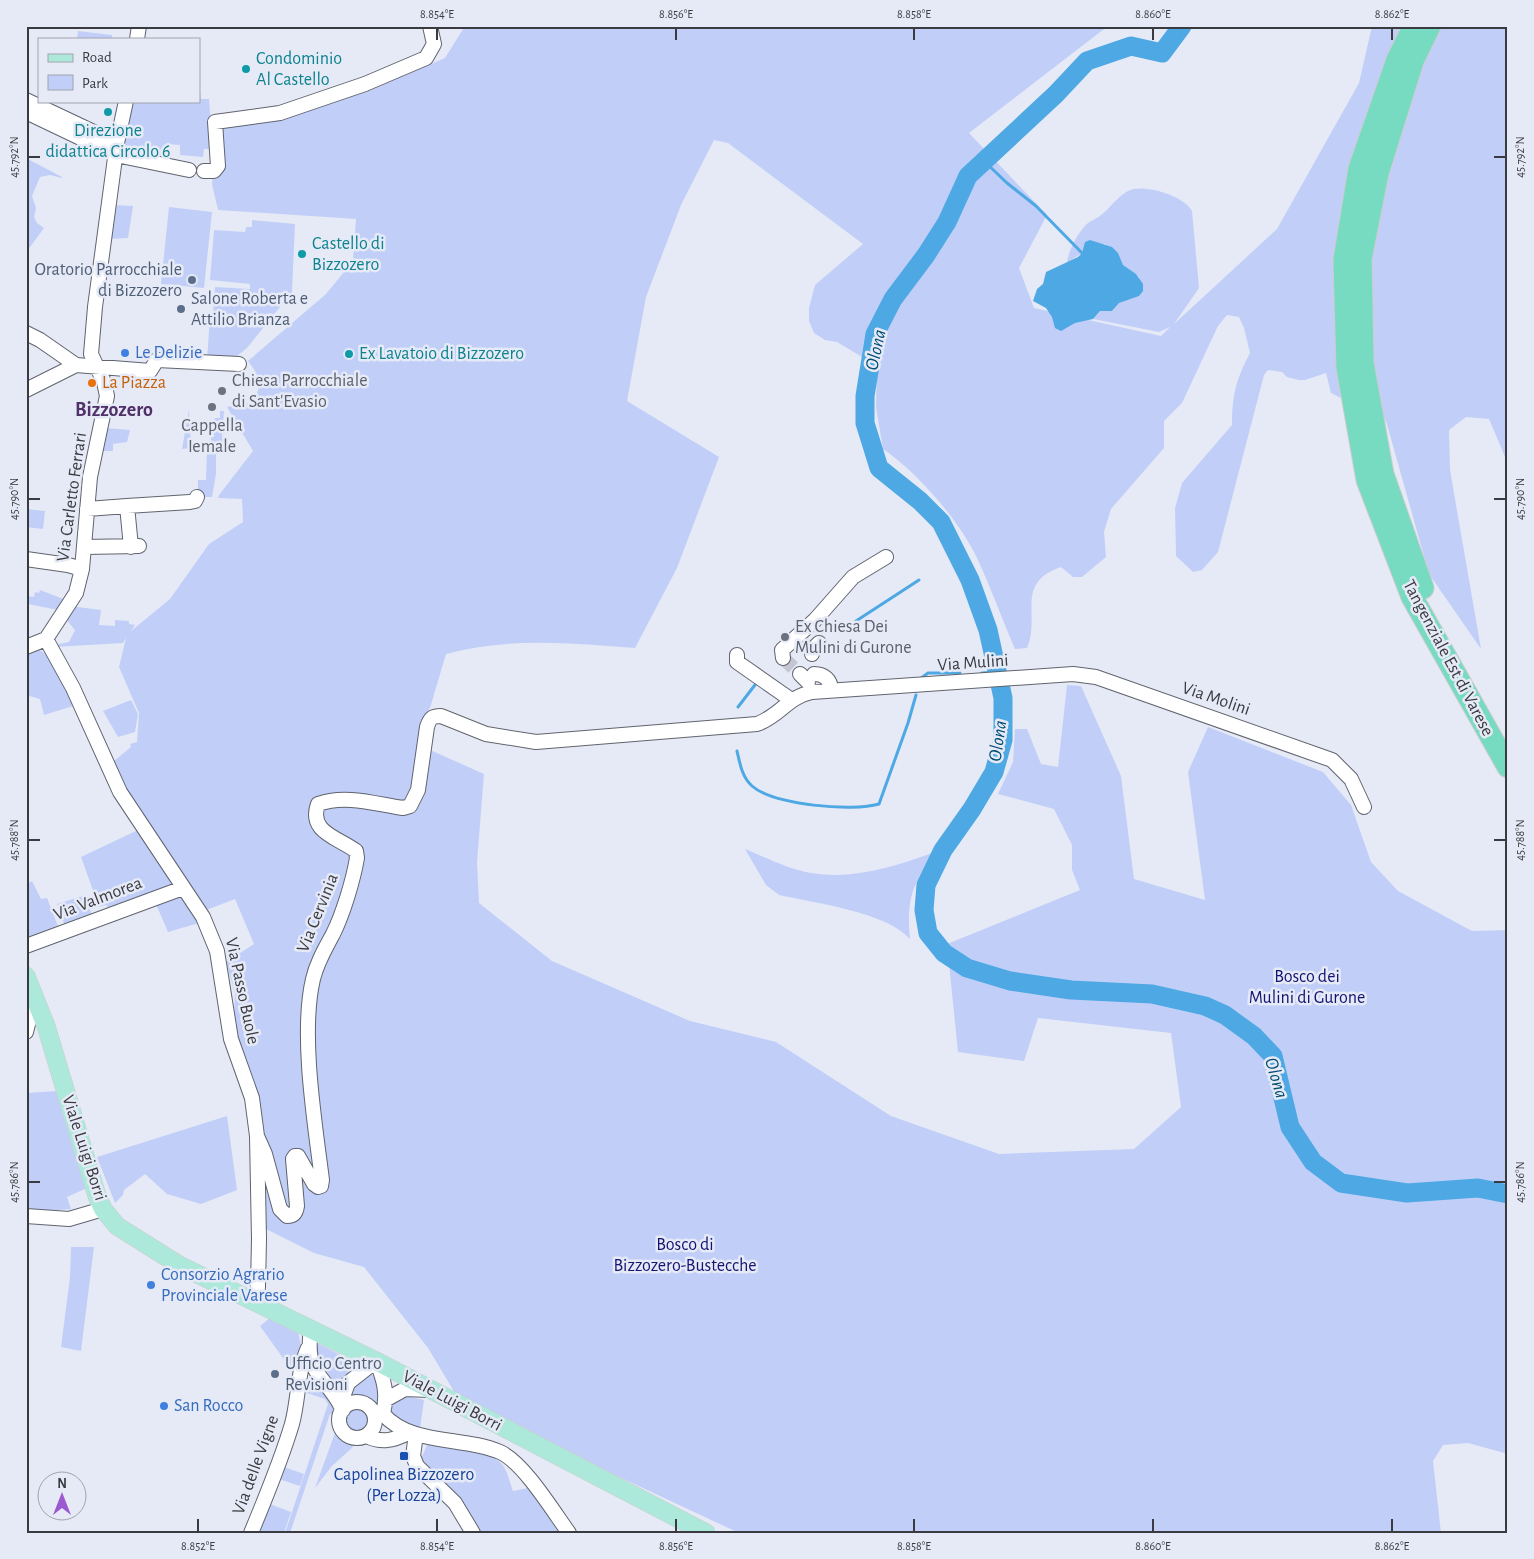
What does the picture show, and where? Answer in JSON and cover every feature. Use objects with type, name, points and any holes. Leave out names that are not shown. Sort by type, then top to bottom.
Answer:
[{"type":"highway","name":"Tangenziale Est di Varese","points":[[1414,26],[1397,60],[1359,169],[1344,260],[1346,367],[1367,480],[1412,597],[1508,767]]},
{"type":"highway","name":"Tangenziale Est di Varese","points":[[1430,26],[1413,61],[1378,173],[1361,259],[1363,363],[1383,474],[1424,590],[1508,738]]},
{"type":"main road","name":"Viale Luigi Borri","points":[[26,976],[60,1073],[88,1172],[103,1210],[117,1226],[131,1237],[179,1265],[376,1361],[706,1533]]},
{"type":"street","points":[[204,171],[214,171],[218,166],[215,122],[280,113],[365,84],[426,58],[434,44],[430,26]]},
{"type":"street","points":[[26,100],[117,149]]},
{"type":"street","name":"Via Carletto Ferrari","points":[[46,639],[76,593],[82,569],[93,458],[107,396],[91,354],[95,307],[117,149],[126,102]]},
{"type":"street","points":[[26,112],[117,149],[189,170]]},
{"type":"street","points":[[26,333],[40,340],[76,365],[150,371],[157,360],[239,364]]},
{"type":"street","points":[[26,390],[76,365]]},
{"type":"street","points":[[87,509],[190,502],[195,501],[197,497]]},
{"type":"street","points":[[84,547],[135,546],[127,506]]},
{"type":"street","points":[[783,658],[782,650],[815,620],[853,577],[886,557]]},
{"type":"street","points":[[26,559],[82,569]]},
{"type":"street","points":[[26,647],[46,639]]},
{"type":"street","name":"Via Passo Buole","points":[[46,639],[72,688],[120,792],[203,917],[217,951],[231,1039],[252,1098],[257,1136],[259,1239],[258,1287],[254,1301]]},
{"type":"street","points":[[737,655],[737,662],[790,699]]},
{"type":"street","name":"Via Mulini","points":[[687,729],[757,724],[776,715],[811,669],[832,690],[971,683],[1028,677]]},
{"type":"street","name":"Via Molini","points":[[1028,677],[1073,674],[1096,677],[1332,760],[1351,779],[1364,807]]},
{"type":"street","name":"Via Cervinia","points":[[257,1136],[265,1154],[280,1209],[287,1216],[292,1216],[296,1212],[297,1206],[293,1159],[295,1156],[302,1159],[314,1184],[321,1186],[322,1180],[310,1066],[308,1020],[312,980],[321,954],[334,933],[357,858],[356,851],[318,827],[314,815],[318,804],[337,800],[403,808],[410,806],[418,790],[427,727],[429,720],[434,716],[441,716],[486,734],[536,742],[687,729]]},
{"type":"street","name":"Via Valmorea","points":[[26,946],[183,888]]},
{"type":"street","points":[[26,1032],[30,1016],[38,1006]]},
{"type":"street","points":[[26,1216],[69,1219],[103,1210]]},
{"type":"street","points":[[311,1329],[308,1348],[314,1372],[341,1407]]},
{"type":"street","name":"Via delle Vigne","points":[[251,1533],[285,1446],[298,1400],[301,1363],[308,1348]]},
{"type":"street","points":[[387,1399],[383,1379],[376,1361],[348,1383],[341,1407],[340,1423],[345,1432],[354,1438],[366,1436],[378,1441],[393,1440],[412,1433]]},
{"type":"street","points":[[300,1381],[314,1372]]},
{"type":"street","points":[[366,1436],[374,1427],[387,1399],[405,1389],[429,1390]]},
{"type":"street","points":[[341,1407],[352,1403],[363,1403],[392,1424],[412,1433],[474,1444],[502,1453],[528,1476],[569,1533]]},
{"type":"street","points":[[412,1433],[413,1456],[417,1466],[455,1503],[472,1533]]},
{"type":"green space","name":"Bosco di Bizzozero-Bustecche","points":[[465,26],[1108,26],[969,133],[1047,215],[1019,268],[1034,308],[1161,336],[1170,327],[1159,332],[1093,319],[1100,311],[1112,311],[1119,303],[1128,299],[1139,277],[1123,265],[1105,244],[1090,240],[1082,253],[1067,263],[1073,243],[1087,224],[1105,212],[1124,193],[1134,189],[1149,189],[1166,193],[1188,206],[1192,211],[1199,288],[1174,324],[1277,229],[1359,83],[1372,26],[1508,26],[1508,464],[1489,419],[1466,417],[1449,430],[1450,470],[1481,649],[1429,574],[1386,421],[1331,393],[1326,373],[1305,380],[1299,380],[1287,377],[1282,372],[1268,370],[1264,375],[1218,552],[1202,570],[1193,572],[1176,556],[1175,508],[1182,483],[1232,425],[1236,388],[1241,371],[1250,353],[1244,328],[1239,317],[1227,315],[1218,326],[1182,403],[1164,421],[1164,448],[1111,509],[1104,532],[1106,557],[1082,577],[1073,577],[1061,567],[1047,574],[1038,582],[1033,591],[1031,636],[1027,648],[1015,649],[977,558],[960,528],[910,470],[883,449],[876,408],[877,366],[837,342],[825,340],[814,333],[809,321],[809,308],[815,285],[863,244],[728,143],[714,140],[681,205],[646,297],[627,401],[719,457],[677,568],[635,648],[588,644],[516,643],[493,645],[446,654],[430,708],[422,722],[419,745],[484,774],[477,862],[479,903],[552,961],[690,1021],[776,1042],[891,1116],[999,1154],[1134,1149],[1181,1107],[1171,1033],[1038,1018],[1024,1061],[958,1052],[947,944],[1080,890],[1072,870],[1072,845],[1054,809],[998,794],[1013,762],[1015,729],[1027,729],[1041,764],[1058,767],[1067,685],[1081,686],[1121,776],[1134,879],[1205,900],[1188,772],[1208,727],[1323,772],[1351,805],[1371,862],[1398,891],[1472,931],[1508,930],[1508,1454],[1468,1443],[1443,1445],[1433,1461],[1441,1533],[739,1533],[493,1418],[455,1393],[428,1348],[364,1267],[314,1253],[264,1228],[252,1110],[233,1035],[235,994],[226,962],[254,944],[235,899],[204,911],[108,766],[131,747],[130,744],[137,742],[139,713],[119,667],[126,638],[123,643],[54,647],[54,645],[69,642],[75,630],[64,617],[70,606],[101,610],[99,625],[115,626],[115,620],[129,621],[129,624],[135,625],[131,631],[170,599],[209,544],[243,522],[242,499],[218,498],[253,451],[227,407],[252,402],[258,390],[259,381],[258,376],[248,361],[326,294],[353,261],[356,219],[218,210],[212,184],[219,124],[302,112],[371,90],[445,58]]},
{"type":"green space","points":[[78,31],[112,35],[112,38],[77,38]]},
{"type":"green space","points":[[200,92],[201,99],[209,99],[213,149],[204,149],[203,157],[180,155],[180,145],[167,144],[165,156],[123,151],[130,102],[200,102]]},
{"type":"green space","points":[[26,158],[62,178],[50,175],[40,177],[32,196],[36,208],[34,217],[37,223],[44,228],[30,247],[26,248]]},
{"type":"green space","points":[[112,205],[133,206],[128,238],[110,239]]},
{"type":"green space","points":[[169,207],[212,212],[204,288],[161,284]]},
{"type":"green space","points":[[252,220],[295,224],[292,292],[247,348],[232,360],[207,360],[210,315],[213,315],[215,287],[250,289],[250,284],[210,280],[214,230],[245,232],[246,227],[252,227]]},
{"type":"green space","points":[[189,410],[191,448],[182,449]]},
{"type":"green space","points":[[220,411],[224,411],[222,438],[224,441],[216,453],[216,474],[212,497],[198,497],[198,480],[206,480],[207,448],[210,448],[211,437],[214,437],[215,418],[220,418]]},
{"type":"green space","points":[[105,428],[130,430],[127,442],[113,444],[113,451],[99,451]]},
{"type":"green space","points":[[26,509],[45,511],[43,529],[26,527]]},
{"type":"green space","points":[[40,590],[66,600],[58,610],[28,604],[28,596],[34,597],[35,592],[39,593]]},
{"type":"green space","points":[[36,649],[50,657],[55,664],[64,681],[73,706],[44,715],[40,699],[26,695],[26,650]]},
{"type":"green space","points":[[131,700],[138,714],[135,732],[118,737],[103,711]]},
{"type":"green space","points":[[140,829],[174,884],[135,898],[134,902],[110,910],[106,905],[99,907],[81,857]]},
{"type":"green space","points":[[745,849],[794,869],[826,875],[872,871],[932,853],[912,893],[909,913],[910,939],[899,930],[867,915],[830,905],[779,895],[766,885]]},
{"type":"green space","points":[[32,881],[41,899],[47,898],[58,926],[26,940],[26,884]]},
{"type":"green space","points":[[182,893],[199,923],[168,932],[155,902]]},
{"type":"green space","points":[[86,895],[92,916],[65,926],[57,904]]},
{"type":"green space","points":[[58,1091],[87,1188],[67,1197],[71,1209],[35,1212],[26,1208],[26,1093]]},
{"type":"green space","points":[[227,1116],[237,1190],[201,1204],[167,1194],[145,1174],[124,1190],[123,1195],[115,1203],[97,1157]]},
{"type":"green space","points":[[71,1247],[94,1247],[81,1351],[61,1347],[70,1277]]},
{"type":"green space","points":[[270,1318],[298,1332],[302,1350],[293,1372],[260,1326]]},
{"type":"green space","points":[[317,1343],[362,1366],[339,1394],[322,1374],[314,1348]]},
{"type":"green space","points":[[370,1373],[379,1382],[377,1411],[363,1401],[346,1402],[352,1385]]},
{"type":"green space","points":[[315,1379],[333,1404],[334,1414],[330,1414],[290,1533],[285,1533],[328,1404],[325,1399],[301,1391]]},
{"type":"green space","points":[[407,1396],[424,1400],[420,1429],[402,1425],[388,1413],[394,1400]]},
{"type":"green space","points":[[358,1407],[367,1411],[371,1420],[367,1429],[358,1433],[349,1429],[345,1420],[349,1411]]},
{"type":"green space","points":[[335,1433],[353,1447],[332,1466],[315,1488]]},
{"type":"green space","points":[[427,1445],[466,1448],[494,1457],[505,1469],[513,1491],[528,1488],[560,1533],[479,1533],[422,1464],[421,1459]]},
{"type":"green space","points":[[281,1466],[304,1474],[300,1486],[276,1478]]},
{"type":"green space","points":[[267,1503],[291,1512],[284,1533],[257,1533]]},
{"type":"water","points":[[1090,240],[1112,247],[1118,253],[1123,265],[1136,274],[1143,284],[1143,291],[1139,296],[1119,303],[1112,311],[1100,311],[1093,319],[1075,323],[1061,331],[1055,328],[1052,317],[1046,308],[1033,301],[1037,289],[1043,284],[1046,272],[1078,257],[1082,253],[1085,242]]},
{"type":"waterway","name":"Olona","points":[[1182,26],[1162,53],[1131,46],[1087,61],[1056,94],[968,176],[947,222],[926,255],[893,299],[875,334],[865,396],[865,423],[879,468],[920,501],[941,522],[970,580],[988,630],[1003,698],[1003,740],[994,772],[972,809],[943,850],[926,885],[924,910],[928,933],[944,953],[967,968],[1010,981],[1071,990],[1152,994],[1205,1006],[1225,1015],[1254,1036],[1273,1056],[1290,1127],[1313,1162],[1341,1183],[1407,1193],[1478,1188],[1508,1194]]},
{"type":"waterway","points":[[984,161],[1007,183],[1036,206],[1082,253]]},
{"type":"waterway","points":[[856,621],[919,580]]},
{"type":"waterway","points":[[982,673],[997,672]]},
{"type":"waterway","points":[[920,679],[928,673],[960,673]]},
{"type":"waterway","points":[[738,707],[758,681]]},
{"type":"waterway","points":[[737,751],[746,779],[752,786],[763,793],[795,802],[833,807],[879,804],[916,695]]},
{"type":"tunnel","points":[[783,658],[800,674]]},
{"type":"place","name":"Condominio Al Castello","points":[[246,69]]},
{"type":"place","name":"Direzione didattica Circolo 6","points":[[108,112]]},
{"type":"place","name":"Castello di Bizzozero","points":[[302,254]]},
{"type":"place","name":"Oratorio Parrocchiale di Bizzozero","points":[[192,280]]},
{"type":"place","name":"Salone Roberta e Attilio Brianza","points":[[181,309]]},
{"type":"place","name":"Le Delizie","points":[[125,353]]},
{"type":"place","name":"Ex Lavatoio di Bizzozero","points":[[349,354]]},
{"type":"place","name":"La Piazza","points":[[92,383]]},
{"type":"place","name":"Chiesa Parrocchiale di Sant'Evasio","points":[[222,391]]},
{"type":"place","name":"Cappella Iemale","points":[[212,407]]},
{"type":"place","name":"Ex Chiesa Dei Mulini di Gurone","points":[[785,637]]},
{"type":"place","name":"Consorzio Agrario Provinciale Varese","points":[[151,1285]]},
{"type":"place","name":"Ufficio Centro Revisioni","points":[[275,1374]]},
{"type":"place","name":"San Rocco","points":[[164,1406]]},
{"type":"place","name":"Capolinea Bizzozero (Per Lozza)","points":[[404,1456]]},
{"type":"district","name":"Bizzozero","points":[[114,410]]},
{"type":"park label","name":"Bosco dei Mulini di Gurone","points":[[1307,988]]}]
